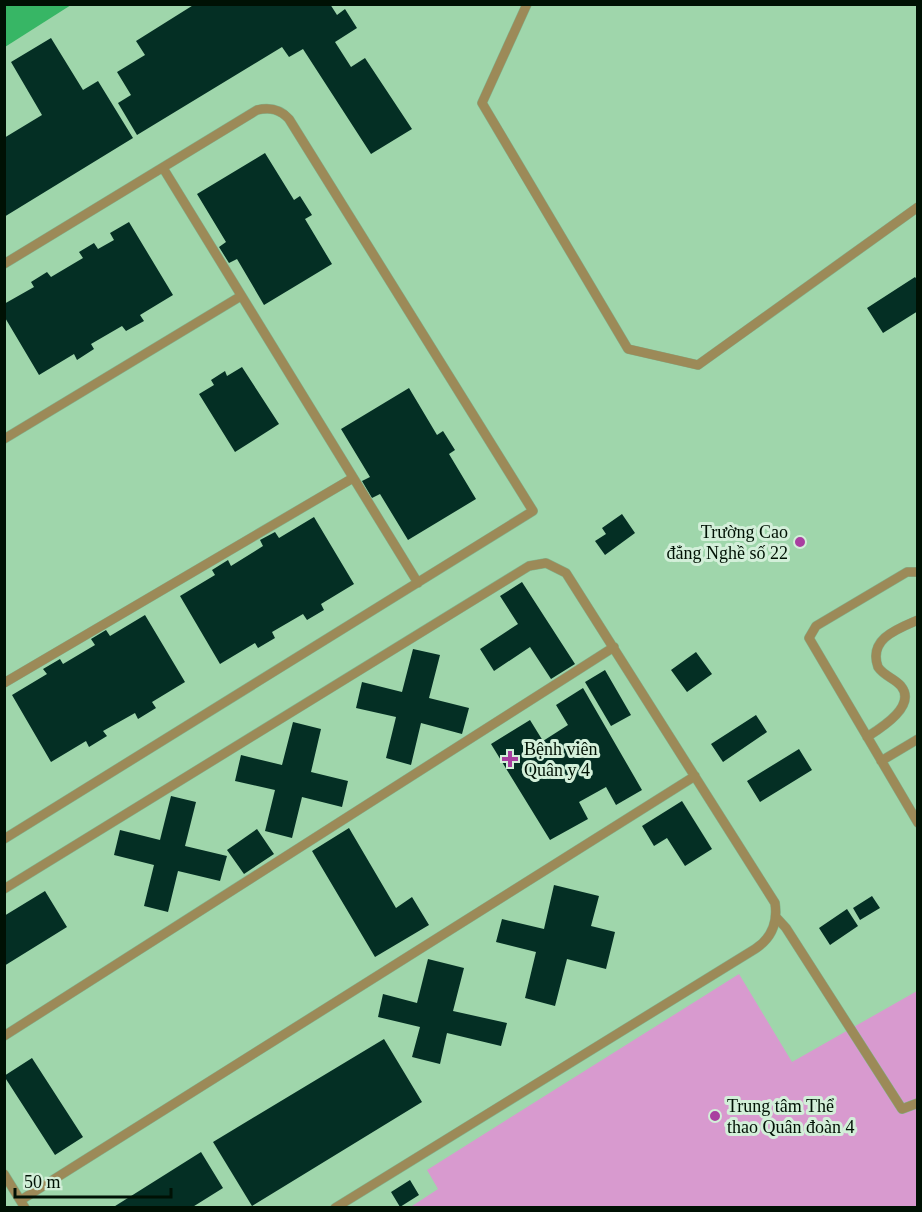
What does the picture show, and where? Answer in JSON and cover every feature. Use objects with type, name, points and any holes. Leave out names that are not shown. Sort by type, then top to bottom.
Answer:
[{"type":"lane","points":[[527,4],[482,103],[628,349],[698,365],[918,207]]},
{"type":"lane","points":[[4,264],[257,110],[273,109],[285,114],[533,511],[4,839]]},
{"type":"lane","points":[[163,168],[418,583]]},
{"type":"lane","points":[[4,439],[242,296]]},
{"type":"lane","points":[[4,683],[353,478]]},
{"type":"lane","points":[[4,889],[529,566],[546,563],[566,573],[775,903],[776,917],[770,936],[755,949],[335,1208]]},
{"type":"lane","points":[[917,819],[811,643],[810,633],[816,626],[907,572],[918,572]]},
{"type":"lane","points":[[867,737],[897,713],[905,697],[900,684],[878,668],[876,653],[879,644],[889,634],[918,620]]},
{"type":"lane","points":[[4,1036],[614,647]]},
{"type":"lane","points":[[881,761],[918,739]]},
{"type":"lane","points":[[4,1174],[23,1204],[695,776]]},
{"type":"lane","points":[[776,917],[795,942],[902,1109],[918,1104]]},
{"type":"shaded area","points":[[5,4],[71,4],[71,5],[5,47]]},
{"type":"shaded area","name":"Trung tâm Thể thao Quân đoàn 4","points":[[739,974],[792,1062],[917,991],[917,1207],[409,1208],[438,1189],[427,1170]]},
{"type":"building","points":[[195,4],[330,4],[337,15],[345,9],[357,28],[335,42],[351,67],[365,58],[412,129],[371,154],[303,49],[289,57],[282,47],[137,135],[118,103],[131,95],[117,72],[145,55],[136,41]]},
{"type":"building","points":[[51,38],[83,90],[98,81],[133,138],[4,217],[4,138],[42,115],[11,62]]},
{"type":"building","points":[[265,153],[294,200],[300,196],[312,215],[305,219],[332,264],[264,305],[237,259],[229,263],[219,247],[226,242],[197,194]]},
{"type":"building","points":[[129,222],[173,295],[140,315],[144,321],[126,331],[122,326],[91,344],[94,349],[77,360],[74,354],[39,375],[4,316],[4,304],[34,287],[31,282],[47,272],[51,277],[83,258],[79,252],[94,243],[98,249],[114,240],[110,233]]},
{"type":"building","points":[[915,277],[918,281],[918,311],[883,333],[867,308]]},
{"type":"building","points":[[242,367],[279,424],[235,452],[199,394],[214,385],[211,380],[225,371],[227,376]]},
{"type":"building","points":[[409,388],[437,435],[443,431],[455,450],[449,454],[476,499],[408,540],[380,494],[372,498],[362,481],[370,477],[341,429]]},
{"type":"building","points":[[622,514],[635,533],[605,555],[595,541],[606,534],[602,528]]},
{"type":"building","points":[[314,517],[354,584],[321,604],[324,610],[307,620],[303,614],[272,632],[275,638],[258,648],[255,643],[220,664],[180,596],[215,575],[212,570],[228,560],[231,566],[263,546],[260,540],[275,532],[279,538]]},
{"type":"building","points":[[522,582],[575,664],[551,679],[530,647],[494,671],[480,649],[518,624],[500,596]]},
{"type":"building","points":[[145,615],[185,682],[152,702],[156,708],[138,719],[135,713],[103,731],[107,736],[89,747],[86,741],[51,762],[12,695],[47,674],[43,669],[60,659],[63,664],[95,645],[91,639],[106,630],[110,636]]},
{"type":"building","points":[[413,649],[440,655],[429,698],[469,708],[462,734],[421,723],[411,765],[386,758],[396,717],[356,708],[362,682],[402,692]]},
{"type":"building","points":[[696,652],[712,674],[687,692],[671,670]]},
{"type":"building","points":[[605,670],[631,715],[611,726],[585,682]]},
{"type":"building","points":[[583,688],[642,790],[616,805],[606,787],[579,802],[588,819],[550,840],[491,744],[530,720],[543,741],[568,725],[556,705]]},
{"type":"building","points":[[756,715],[767,732],[723,762],[711,744]]},
{"type":"building","points":[[293,722],[321,729],[311,772],[348,781],[342,807],[302,797],[292,838],[265,831],[275,790],[235,781],[241,755],[282,765]]},
{"type":"building","points":[[799,749],[812,770],[760,802],[747,781]]},
{"type":"building","points":[[171,796],[196,802],[185,846],[227,856],[220,881],[178,871],[168,912],[144,906],[154,865],[114,855],[120,830],[160,840]]},
{"type":"building","points":[[682,801],[712,849],[685,866],[667,838],[654,846],[642,826]]},
{"type":"building","points":[[349,828],[396,908],[412,897],[429,925],[375,957],[312,851]]},
{"type":"building","points":[[257,829],[274,854],[244,874],[227,850]]},
{"type":"building","points":[[554,885],[599,896],[591,926],[615,932],[606,969],[567,959],[555,1006],[525,998],[536,952],[496,942],[502,919],[544,929]]},
{"type":"building","points":[[45,891],[67,927],[4,966],[4,916]]},
{"type":"building","points":[[872,896],[880,908],[860,920],[853,908]]},
{"type":"building","points":[[847,909],[858,926],[830,945],[819,928]]},
{"type":"building","points":[[428,959],[464,968],[453,1011],[507,1023],[501,1046],[447,1033],[440,1064],[412,1057],[420,1027],[378,1017],[383,994],[417,1003]]},
{"type":"building","points":[[384,1039],[422,1102],[252,1206],[213,1142]]},
{"type":"building","points":[[32,1058],[83,1137],[55,1155],[4,1076]]},
{"type":"building","points":[[201,1152],[223,1188],[191,1208],[112,1208]]},
{"type":"building","points":[[410,1180],[419,1195],[400,1207],[391,1192]]},
{"type":"place","name":"Trường Cao đẳng Nghề số 22","points":[[800,542]]},
{"type":"place","name":"Bệnh viên Quân y 4","points":[[510,759]]},
{"type":"place","name":"Trung tâm Thể thao Quân đoàn 4","points":[[715,1116]]}]
